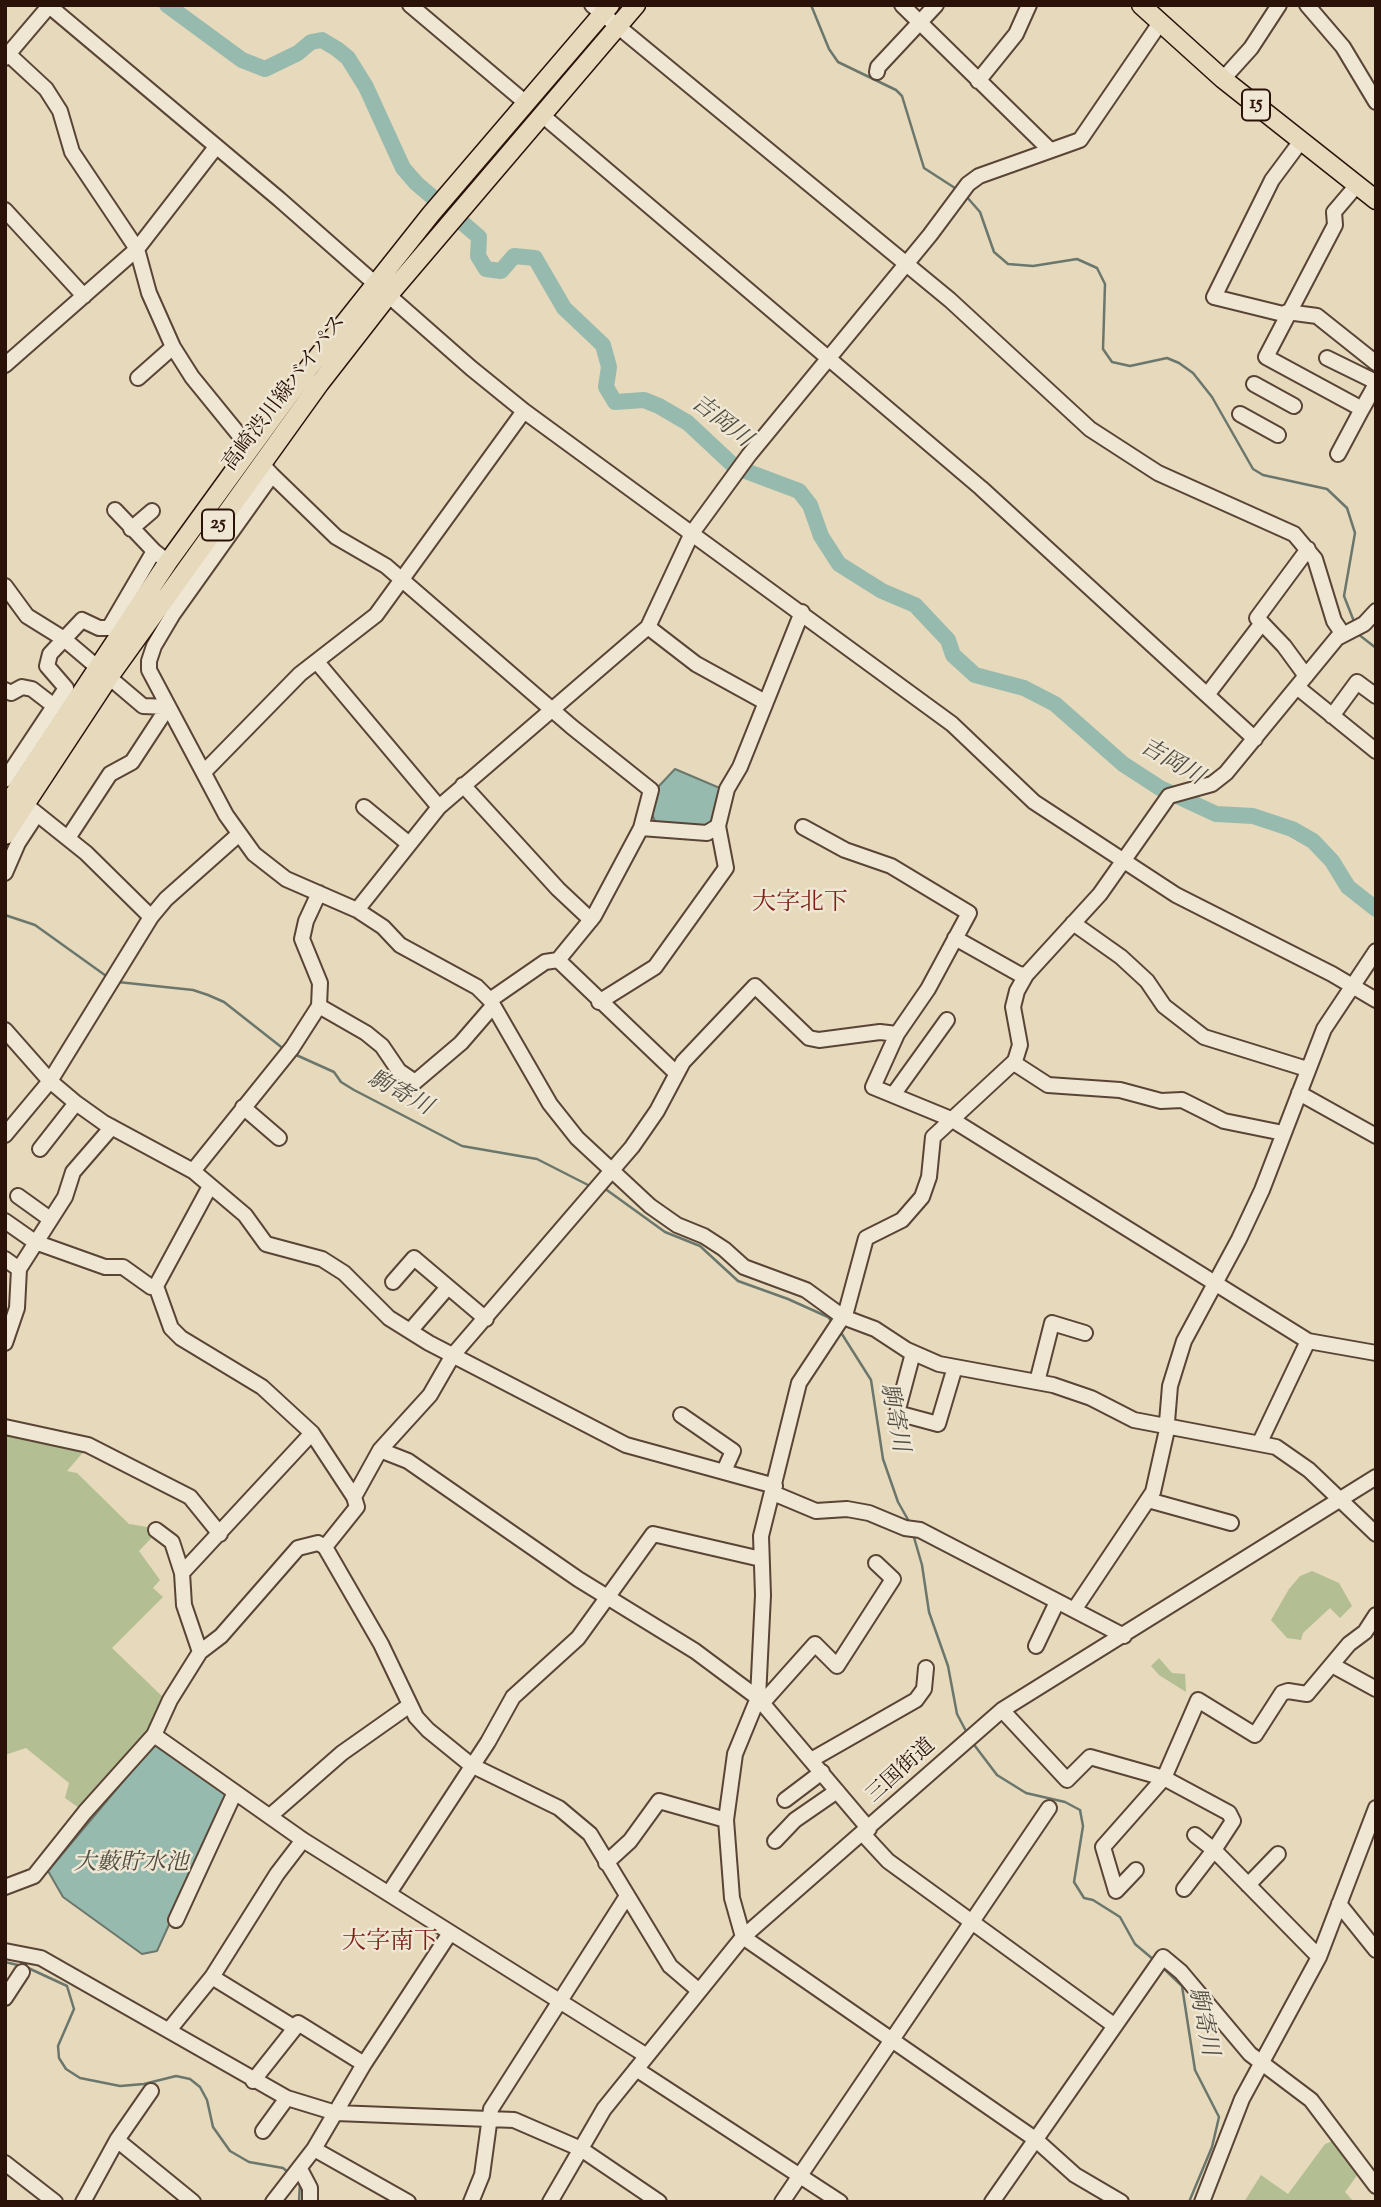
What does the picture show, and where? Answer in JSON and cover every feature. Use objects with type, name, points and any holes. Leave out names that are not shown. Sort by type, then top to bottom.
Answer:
[{"type":"main road","name":"高崎渋川線バイパス","points":[[5,807],[104,672],[267,469],[387,297],[636,5]]},
{"type":"main road","name":"15","points":[[1141,5],[1223,79],[1376,200]]},
{"type":"main road","name":"高崎渋川線バイパス","points":[[5,835],[31,810],[104,672],[161,556],[249,447],[373,285],[602,8]]},
{"type":"street","points":[[410,5],[526,103]]},
{"type":"street","points":[[902,5],[1050,150]]},
{"type":"street","points":[[877,72],[878,67],[936,5]]},
{"type":"street","points":[[978,80],[1016,34],[1028,5]]},
{"type":"street","points":[[1223,79],[1251,48],[1279,5]]},
{"type":"street","points":[[1307,5],[1343,47],[1376,102]]},
{"type":"street","points":[[249,447],[192,377],[173,347],[149,293],[137,249],[72,152],[60,111],[46,89],[6,54],[49,6],[216,147],[387,297],[524,411],[952,724],[1034,802],[1176,895],[1376,1000]]},
{"type":"street","points":[[602,8],[618,27],[906,263],[1090,429],[1158,473],[1294,534],[1315,559],[1334,621],[1344,632]]},
{"type":"street","points":[[357,910],[439,807],[648,627],[692,533],[749,455],[961,195],[979,176],[1080,140],[1160,23]]},
{"type":"street","points":[[542,115],[981,488],[1255,739]]},
{"type":"street","points":[[1301,141],[1272,180],[1214,297],[1283,314],[1287,312],[1317,316],[1376,362]]},
{"type":"street","points":[[5,365],[137,249],[216,147]]},
{"type":"street","points":[[1357,185],[1334,212],[1335,225],[1287,312],[1266,357],[1362,409]]},
{"type":"street","points":[[5,210],[84,296]]},
{"type":"street","points":[[138,378],[173,347]]},
{"type":"street","points":[[1327,358],[1376,383],[1338,454]]},
{"type":"street","points":[[1254,384],[1294,406]]},
{"type":"street","points":[[204,772],[280,693],[376,615],[524,411]]},
{"type":"street","points":[[1240,414],[1278,435]]},
{"type":"street","points":[[319,1006],[382,1046],[399,1072],[415,1082],[461,1043],[491,1003],[545,962],[558,960],[591,919],[641,828],[651,790],[386,566],[335,537],[267,469],[154,646],[149,670],[238,835],[274,871],[357,910],[383,927],[400,945],[477,987],[491,1003],[550,1104],[577,1138],[613,1168],[650,1206],[677,1225],[704,1236],[744,1267],[806,1290],[843,1317],[875,1329],[913,1353],[955,1367],[1072,1390],[1134,1420],[1260,1442],[1289,1454],[1376,1534]]},
{"type":"street","points":[[6,778],[66,688],[47,666],[47,660],[82,620],[99,628],[109,628],[161,556],[131,529],[115,510]]},
{"type":"street","points":[[131,529],[152,511]]},
{"type":"street","points":[[1308,549],[1257,618],[1284,646],[1302,682],[1332,716],[1376,751]]},
{"type":"street","points":[[5,586],[27,616],[64,639],[143,706],[168,707]]},
{"type":"street","points":[[599,1002],[655,967],[726,867],[718,825],[727,789],[740,767],[802,612]]},
{"type":"street","points":[[1121,2202],[1075,2175],[1035,2139],[743,1937],[732,1898],[726,1820],[728,1786],[736,1754],[758,1698],[763,1595],[761,1536],[799,1382],[843,1317],[866,1238],[902,1220],[922,1198],[933,1137],[1014,1063],[1020,1045],[1013,1007],[1017,991],[1026,975],[1100,894],[1122,859],[1169,796],[1212,784],[1255,739],[1344,632],[1371,619]]},
{"type":"street","points":[[1207,695],[1262,623]]},
{"type":"street","points":[[648,627],[696,664],[765,702]]},
{"type":"street","points":[[317,662],[439,807]]},
{"type":"street","points":[[1332,716],[1357,682],[1376,696]]},
{"type":"street","points":[[5,691],[11,693],[22,687],[32,690],[54,706]]},
{"type":"street","points":[[68,838],[110,774],[132,762],[168,707]]},
{"type":"street","points":[[463,785],[558,889],[591,919]]},
{"type":"street","points":[[365,807],[409,844]]},
{"type":"street","points":[[5,873],[31,810],[68,838],[151,917]]},
{"type":"street","points":[[641,828],[707,834],[718,825]]},
{"type":"street","points":[[803,827],[845,850],[891,866],[969,913],[928,989],[897,1034],[873,1087],[951,1119],[1308,1341],[1376,1353]]},
{"type":"street","points":[[5,1135],[50,1081],[151,917],[166,899],[238,835]]},
{"type":"street","points":[[193,1171],[292,1048],[319,1006],[320,983],[302,939],[306,921],[319,893]]},
{"type":"street","points":[[1073,923],[1121,957],[1147,981],[1164,1006],[1204,1037],[1307,1069]]},
{"type":"street","points":[[955,938],[1019,974],[1026,975]]},
{"type":"street","points":[[1074,1610],[1153,1492],[1167,1426],[1170,1386],[1176,1362],[1262,1190],[1324,1029],[1376,951]]},
{"type":"street","points":[[558,960],[675,1072]]},
{"type":"street","points":[[354,1497],[380,1450],[430,1395],[453,1355],[613,1168],[657,1111],[675,1072],[755,985],[809,1038],[818,1040],[880,1032],[897,1034]]},
{"type":"street","points":[[893,1095],[947,1020]]},
{"type":"street","points":[[5,1030],[50,1081],[76,1103],[112,1127],[193,1171],[209,1188],[245,1215],[266,1244],[322,1259],[345,1273],[389,1318],[453,1355],[626,1445],[724,1471],[774,1490],[816,1511],[847,1509],[869,1513],[911,1529],[1124,1636]]},
{"type":"street","points":[[1014,1063],[1048,1085],[1121,1090],[1161,1101],[1182,1100],[1224,1121],[1283,1133]]},
{"type":"street","points":[[1299,1093],[1376,1136]]},
{"type":"street","points":[[40,1149],[76,1103]]},
{"type":"street","points":[[243,1107],[279,1138]]},
{"type":"street","points":[[5,1343],[9,1312],[17,1308],[19,1269],[65,1196],[73,1172],[112,1127]]},
{"type":"street","points":[[209,1188],[156,1286],[171,1328],[181,1338],[262,1387],[312,1433],[354,1497],[356,1507],[325,1547]]},
{"type":"street","points":[[18,1196],[50,1219]]},
{"type":"street","points":[[5,1221],[35,1242],[105,1267],[123,1267],[151,1287],[156,1286]]},
{"type":"street","points":[[393,1282],[414,1258],[486,1319]]},
{"type":"street","points":[[5,1259],[19,1269]]},
{"type":"street","points":[[410,1331],[448,1287]]},
{"type":"street","points":[[1037,1382],[1052,1323],[1085,1333]]},
{"type":"street","points":[[1260,1442],[1308,1341]]},
{"type":"street","points":[[913,1353],[897,1413],[938,1424],[955,1367]]},
{"type":"street","points":[[681,1415],[733,1451],[724,1471]]},
{"type":"street","points":[[5,1427],[88,1445],[190,1497],[220,1534]]},
{"type":"street","points":[[182,1573],[312,1433]]},
{"type":"street","points":[[380,1450],[408,1461],[608,1599],[695,1651],[758,1698],[822,1772],[888,1861],[1115,2026]]},
{"type":"street","name":"三国街道","points":[[550,2202],[604,2109],[743,1937],[1002,1710],[1376,1477]]},
{"type":"street","points":[[1148,1500],[1231,1523]]},
{"type":"street","points":[[156,1530],[172,1542],[182,1573],[184,1605],[201,1652]]},
{"type":"street","points":[[389,1893],[513,1697],[579,1638],[653,1534],[761,1559]]},
{"type":"street","points":[[5,1886],[34,1876],[154,1735],[170,1700],[201,1652],[221,1636],[298,1548],[311,1543],[325,1547],[381,1644],[410,1705],[428,1730],[471,1765],[559,1808],[590,1834],[670,1966],[698,1990]]},
{"type":"street","points":[[758,1698],[765,1700],[815,1644],[837,1666],[893,1579],[876,1563]]},
{"type":"street","points":[[1036,1646],[1057,1602]]},
{"type":"street","points":[[1136,1870],[1116,1891],[1103,1847],[1164,1778],[1198,1700],[1255,1735],[1282,1693],[1288,1691],[1307,1694],[1365,1632],[1376,1615]]},
{"type":"street","points":[[1332,1665],[1376,1689]]},
{"type":"street","points":[[811,1760],[916,1700],[924,1689],[926,1668]]},
{"type":"street","points":[[270,1816],[342,1753],[410,1705]]},
{"type":"street","points":[[1002,1710],[1066,1780],[1090,1757],[1164,1778],[1229,1813],[1233,1821],[1184,1889]]},
{"type":"street","points":[[154,1735],[303,1840],[647,2056]]},
{"type":"street","points":[[785,1800],[822,1772]]},
{"type":"street","points":[[775,1841],[795,1820],[837,1791]]},
{"type":"street","points":[[176,1920],[235,1792]]},
{"type":"street","points":[[606,1863],[630,1842],[659,1801],[726,1820]]},
{"type":"street","points":[[782,2202],[1049,1808]]},
{"type":"street","points":[[1202,2202],[1242,2099],[1319,1957],[1376,1808]]},
{"type":"street","points":[[1195,1835],[1214,1850],[1319,1957]]},
{"type":"street","points":[[169,2030],[212,1977],[277,1874],[303,1840]]},
{"type":"street","points":[[1248,1885],[1278,1854]]},
{"type":"street","points":[[471,2202],[482,2175],[491,2109],[558,2000],[627,1896]]},
{"type":"street","points":[[1339,1904],[1376,1950]]},
{"type":"street","points":[[273,2202],[314,2149],[364,2064],[450,1933]]},
{"type":"street","points":[[5,1951],[41,1958],[287,2098],[336,2113],[514,2120],[581,2149],[659,2202]]},
{"type":"street","points":[[994,2201],[1163,1957],[1181,1972],[1250,2054],[1311,2099],[1376,2186]]},
{"type":"street","points":[[5,1998],[22,1972]]},
{"type":"street","points":[[212,1977],[295,2028]]},
{"type":"street","points":[[253,2081],[299,2022],[364,2064]]},
{"type":"street","points":[[636,2069],[840,2202]]},
{"type":"street","points":[[83,2202],[117,2140],[151,2091]]},
{"type":"street","points":[[263,2131],[287,2098]]},
{"type":"street","points":[[117,2140],[193,2202]]},
{"type":"street","points":[[314,2149],[408,2202]]},
{"type":"street","points":[[5,2164],[55,2202]]},
{"type":"street","points":[[300,2169],[310,2188],[310,2202]]},
{"type":"green space","points":[[5,1431],[86,1449],[67,1471],[77,1473],[129,1524],[160,1529],[139,1551],[160,1580],[153,1588],[163,1597],[112,1648],[166,1700],[148,1733],[82,1810],[65,1798],[69,1783],[26,1748],[5,1755]]},
{"type":"green space","points":[[1312,1571],[1339,1583],[1352,1606],[1340,1618],[1330,1608],[1303,1633],[1301,1640],[1287,1638],[1271,1620],[1289,1589],[1300,1576]]},
{"type":"green space","points":[[1159,1658],[1172,1673],[1185,1674],[1186,1692],[1159,1675],[1151,1666]]},
{"type":"green space","points":[[1338,2139],[1361,2170],[1345,2192],[1354,2202],[1244,2202],[1261,2175],[1288,2194],[1325,2144]]},
{"type":"water","points":[[675,769],[722,789],[714,826],[657,826],[651,812],[658,787]]},
{"type":"water","name":"大藪貯水池","points":[[156,1742],[228,1796],[157,1951],[142,1954],[63,1897],[48,1871]]},
{"type":"waterway","name":"吉岡川","points":[[167,5],[242,60],[265,69],[298,53],[311,42],[322,40],[337,49],[348,58],[366,87],[403,168],[416,183],[479,237],[478,256],[486,269],[501,271],[514,256],[535,258],[564,308],[603,345],[609,367],[606,387],[615,402],[644,400],[659,406],[688,423],[735,467],[799,491],[810,505],[821,536],[839,564],[882,591],[915,605],[948,640],[953,655],[975,675],[1024,688],[1055,704],[1123,764],[1160,788],[1216,814],[1253,816],[1292,829],[1313,841],[1332,861],[1348,887],[1376,909]]},
{"type":"waterway","points":[[811,5],[829,49],[838,62],[896,90],[902,96],[924,168],[958,190]]},
{"type":"waterway","points":[[966,196],[980,212],[994,252],[1008,264],[1033,266],[1077,259],[1097,268],[1105,284],[1103,349],[1112,362],[1130,366],[1167,358],[1179,363],[1193,373],[1212,397],[1253,469],[1263,475],[1327,489],[1347,508],[1355,533],[1344,596],[1355,624]]},
{"type":"waterway","points":[[1358,634],[1376,648]]},
{"type":"waterway","name":"駒寄川","points":[[5,915],[35,925],[109,978]]},
{"type":"waterway","name":"駒寄川","points":[[118,982],[193,990],[208,995],[224,1002],[285,1050]]},
{"type":"waterway","name":"駒寄川","points":[[294,1054],[334,1072],[341,1082],[354,1090],[462,1146],[537,1159],[590,1186]]},
{"type":"waterway","name":"駒寄川","points":[[604,1188],[665,1232],[700,1246],[738,1281],[788,1299],[828,1317],[833,1323]]},
{"type":"waterway","name":"駒寄川","points":[[840,1331],[871,1380],[883,1459],[898,1502],[911,1525]]},
{"type":"waterway","name":"駒寄川","points":[[913,1534],[922,1565],[929,1612],[948,1666],[957,1714],[967,1733]]},
{"type":"waterway","name":"駒寄川","points":[[972,1742],[997,1775],[1026,1793],[1065,1802],[1080,1810],[1083,1826],[1074,1882],[1084,1898],[1093,1900],[1120,1917],[1135,1944],[1154,1960]]},
{"type":"waterway","points":[[5,1962],[26,1967],[67,1986],[74,2009],[58,2046],[59,2058],[66,2069],[80,2078],[120,2086],[144,2084],[176,2076],[190,2079],[200,2087],[207,2100],[213,2127],[230,2151],[249,2162],[283,2168],[289,2173]]},
{"type":"waterway","name":"駒寄川","points":[[1161,1966],[1182,1986],[1195,2070],[1219,2117],[1212,2147],[1189,2202]]},
{"type":"waterway","points":[[299,2202],[300,2182]]},
{"type":"district","name":"大字北下","points":[[800,905]]},
{"type":"district","name":"大字南下","points":[[390,1944]]}]
